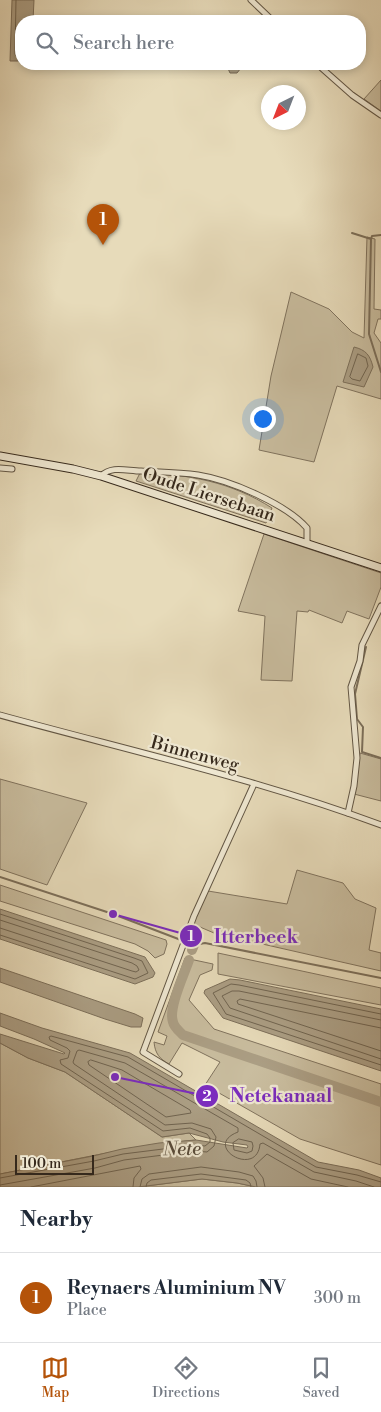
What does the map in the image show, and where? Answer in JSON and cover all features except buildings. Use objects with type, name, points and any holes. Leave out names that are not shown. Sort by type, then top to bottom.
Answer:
[{"type":"main road","name":"Oude Liersebaan","points":[[0,456],[101,476],[381,568]]},
{"type":"street","points":[[251,0],[267,15]]},
{"type":"street","points":[[324,70],[352,95],[381,115]]},
{"type":"street","points":[[0,468],[12,469]]},
{"type":"street","name":"Oude Liersebaan","points":[[101,476],[112,469],[164,472],[200,475],[230,484],[256,494],[301,520],[307,528],[307,543]]},
{"type":"street","points":[[348,813],[354,786],[357,758],[351,687],[360,661],[362,645],[381,606]]},
{"type":"street","name":"Binnenweg","points":[[0,715],[254,784],[381,824]]},
{"type":"street","points":[[179,1074],[144,1052],[194,916],[254,784]]},
{"type":"shaded area","points":[[381,80],[381,111],[364,99]]},
{"type":"shaded area","points":[[367,237],[375,239],[374,309],[381,310],[381,319],[378,319],[374,333],[381,343],[381,399],[337,386],[314,462],[259,450],[271,376],[291,292],[329,309],[352,332],[364,338]]},
{"type":"shaded area","points":[[140,473],[176,475],[209,481],[241,492],[272,508],[266,523],[136,481]]},
{"type":"shaded area","points":[[264,534],[381,573],[381,587],[369,619],[347,611],[342,623],[309,610],[308,612],[297,611],[292,681],[261,680],[265,616],[238,611]]},
{"type":"shaded area","points":[[360,753],[381,759],[381,801],[354,794]]},
{"type":"shaded area","points":[[0,779],[87,803],[47,885],[0,869]]},
{"type":"shaded area","points":[[297,870],[343,883],[355,899],[376,908],[369,950],[381,953],[381,971],[214,933],[193,924],[208,891],[287,904]]},
{"type":"shaded area","points":[[0,885],[166,940],[167,944],[164,954],[155,958],[148,951],[135,944],[0,901]]},
{"type":"shaded area","points":[[218,953],[381,988],[381,1005],[218,974]]},
{"type":"shaded area","points":[[185,958],[213,964],[212,970],[200,975],[189,1000],[214,1029],[381,1084],[381,1165],[300,1139],[205,1085],[220,1062],[182,1043],[169,1064],[161,1058],[157,1053],[154,1042],[164,1045],[167,1036],[158,1032]]},
{"type":"shaded area","points":[[0,1043],[28,1058],[65,1072],[162,1137],[189,1133],[196,1140],[122,1150],[0,1174]]},
{"type":"shaded area","points":[[202,1179],[256,1187],[138,1187]]},
{"type":"water","points":[[12,0],[34,0],[33,15],[15,15],[15,61],[10,61]]},
{"type":"water","points":[[229,70],[239,70],[237,73],[230,73]]},
{"type":"water","points":[[354,347],[367,354],[373,367],[364,387],[343,382]]},
{"type":"water","points":[[0,909],[145,957],[155,973],[153,977],[135,984],[0,939]]},
{"type":"water","points":[[0,968],[135,1014],[143,1018],[141,1027],[131,1027],[105,1019],[0,982]]},
{"type":"water","points":[[230,979],[381,1009],[381,1071],[223,1018],[204,993],[205,990]]},
{"type":"water","name":"Nete","points":[[0,1013],[42,1028],[130,1053],[318,1162],[359,1170],[381,1178],[381,1187],[256,1187],[202,1179],[138,1187],[0,1187],[0,1174],[159,1143],[196,1140],[248,1147],[247,1145],[223,1142],[189,1133],[162,1137],[65,1072],[28,1058],[0,1043],[0,1034],[65,1053],[0,1026]]},
{"type":"waterway","points":[[352,233],[371,239]]},
{"type":"waterway","points":[[381,235],[372,236],[371,239],[369,334],[381,372]]},
{"type":"waterway","points":[[366,647],[355,694],[357,719],[363,727],[362,752],[381,758]]},
{"type":"waterway","points":[[0,877],[113,914],[194,945],[205,943],[381,978]]},
{"type":"waterway","points":[[192,950],[194,945]]},
{"type":"waterway","points":[[189,960],[180,983],[172,1016],[174,1026],[183,1035],[381,1102]]},
{"type":"place","name":"Reynaers Aluminium NV","points":[[103,245]]},
{"type":"place","name":"Itterbeek","points":[[113,914]]},
{"type":"place","name":"Netekanaal","points":[[115,1077]]}]
